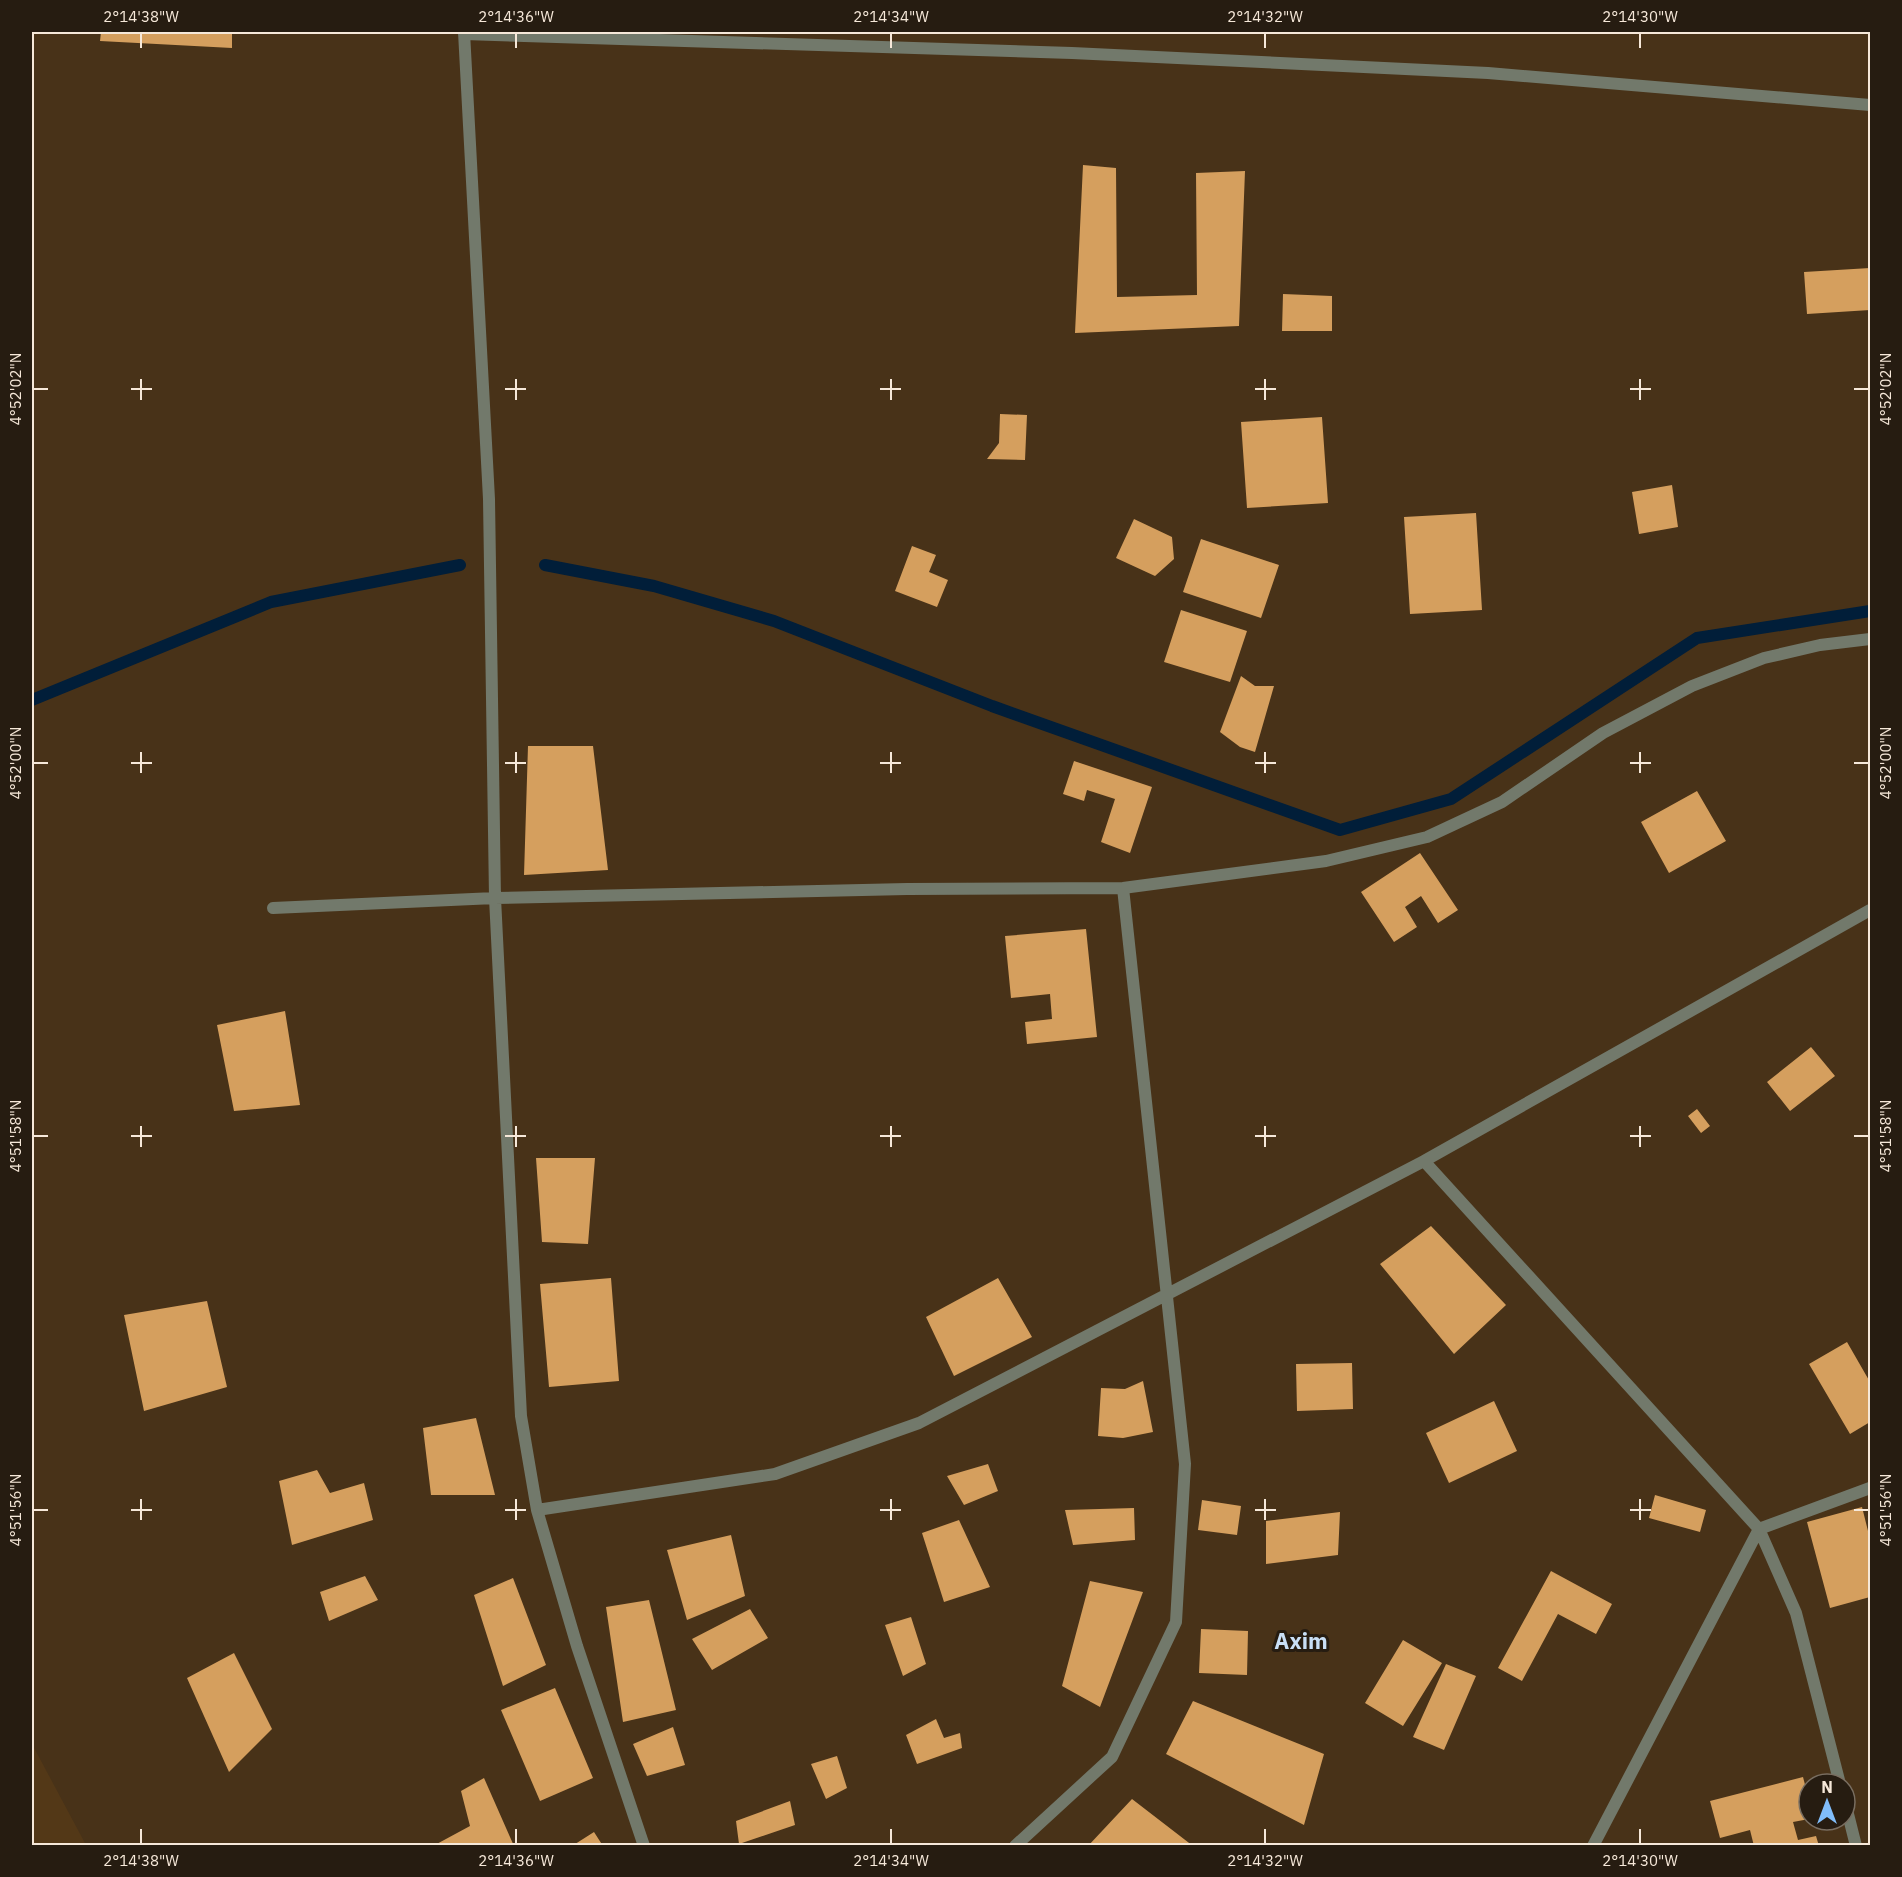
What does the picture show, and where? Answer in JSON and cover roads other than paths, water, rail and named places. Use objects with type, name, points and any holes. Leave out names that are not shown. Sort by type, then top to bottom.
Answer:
[{"type":"street","points":[[644,1845],[577,1646],[537,1510],[521,1416],[515,1337],[495,898],[489,499],[464,33],[1084,54],[1488,73],[1870,105]]},
{"type":"street","points":[[273,908],[495,898],[907,889],[1123,888],[1326,861],[1427,837],[1502,802],[1603,733],[1692,687],[1764,658],[1820,645],[1870,639]]},
{"type":"street","points":[[1015,1845],[1112,1757],[1176,1622],[1185,1464],[1123,888]]},
{"type":"street","points":[[537,1510],[774,1474],[919,1424],[1424,1161],[1869,915]]},
{"type":"street","points":[[1424,1161],[1759,1529],[1796,1613],[1837,1772]]},
{"type":"street","points":[[1593,1845],[1759,1529],[1870,1488]]},
{"type":"waterway","points":[[32,700],[271,602],[460,565]]},
{"type":"waterway","points":[[545,565],[654,586],[774,621],[992,706],[1340,830],[1451,799],[1697,638],[1870,611]]},
{"type":"district","name":"Axim","points":[[1301,1640]]}]
